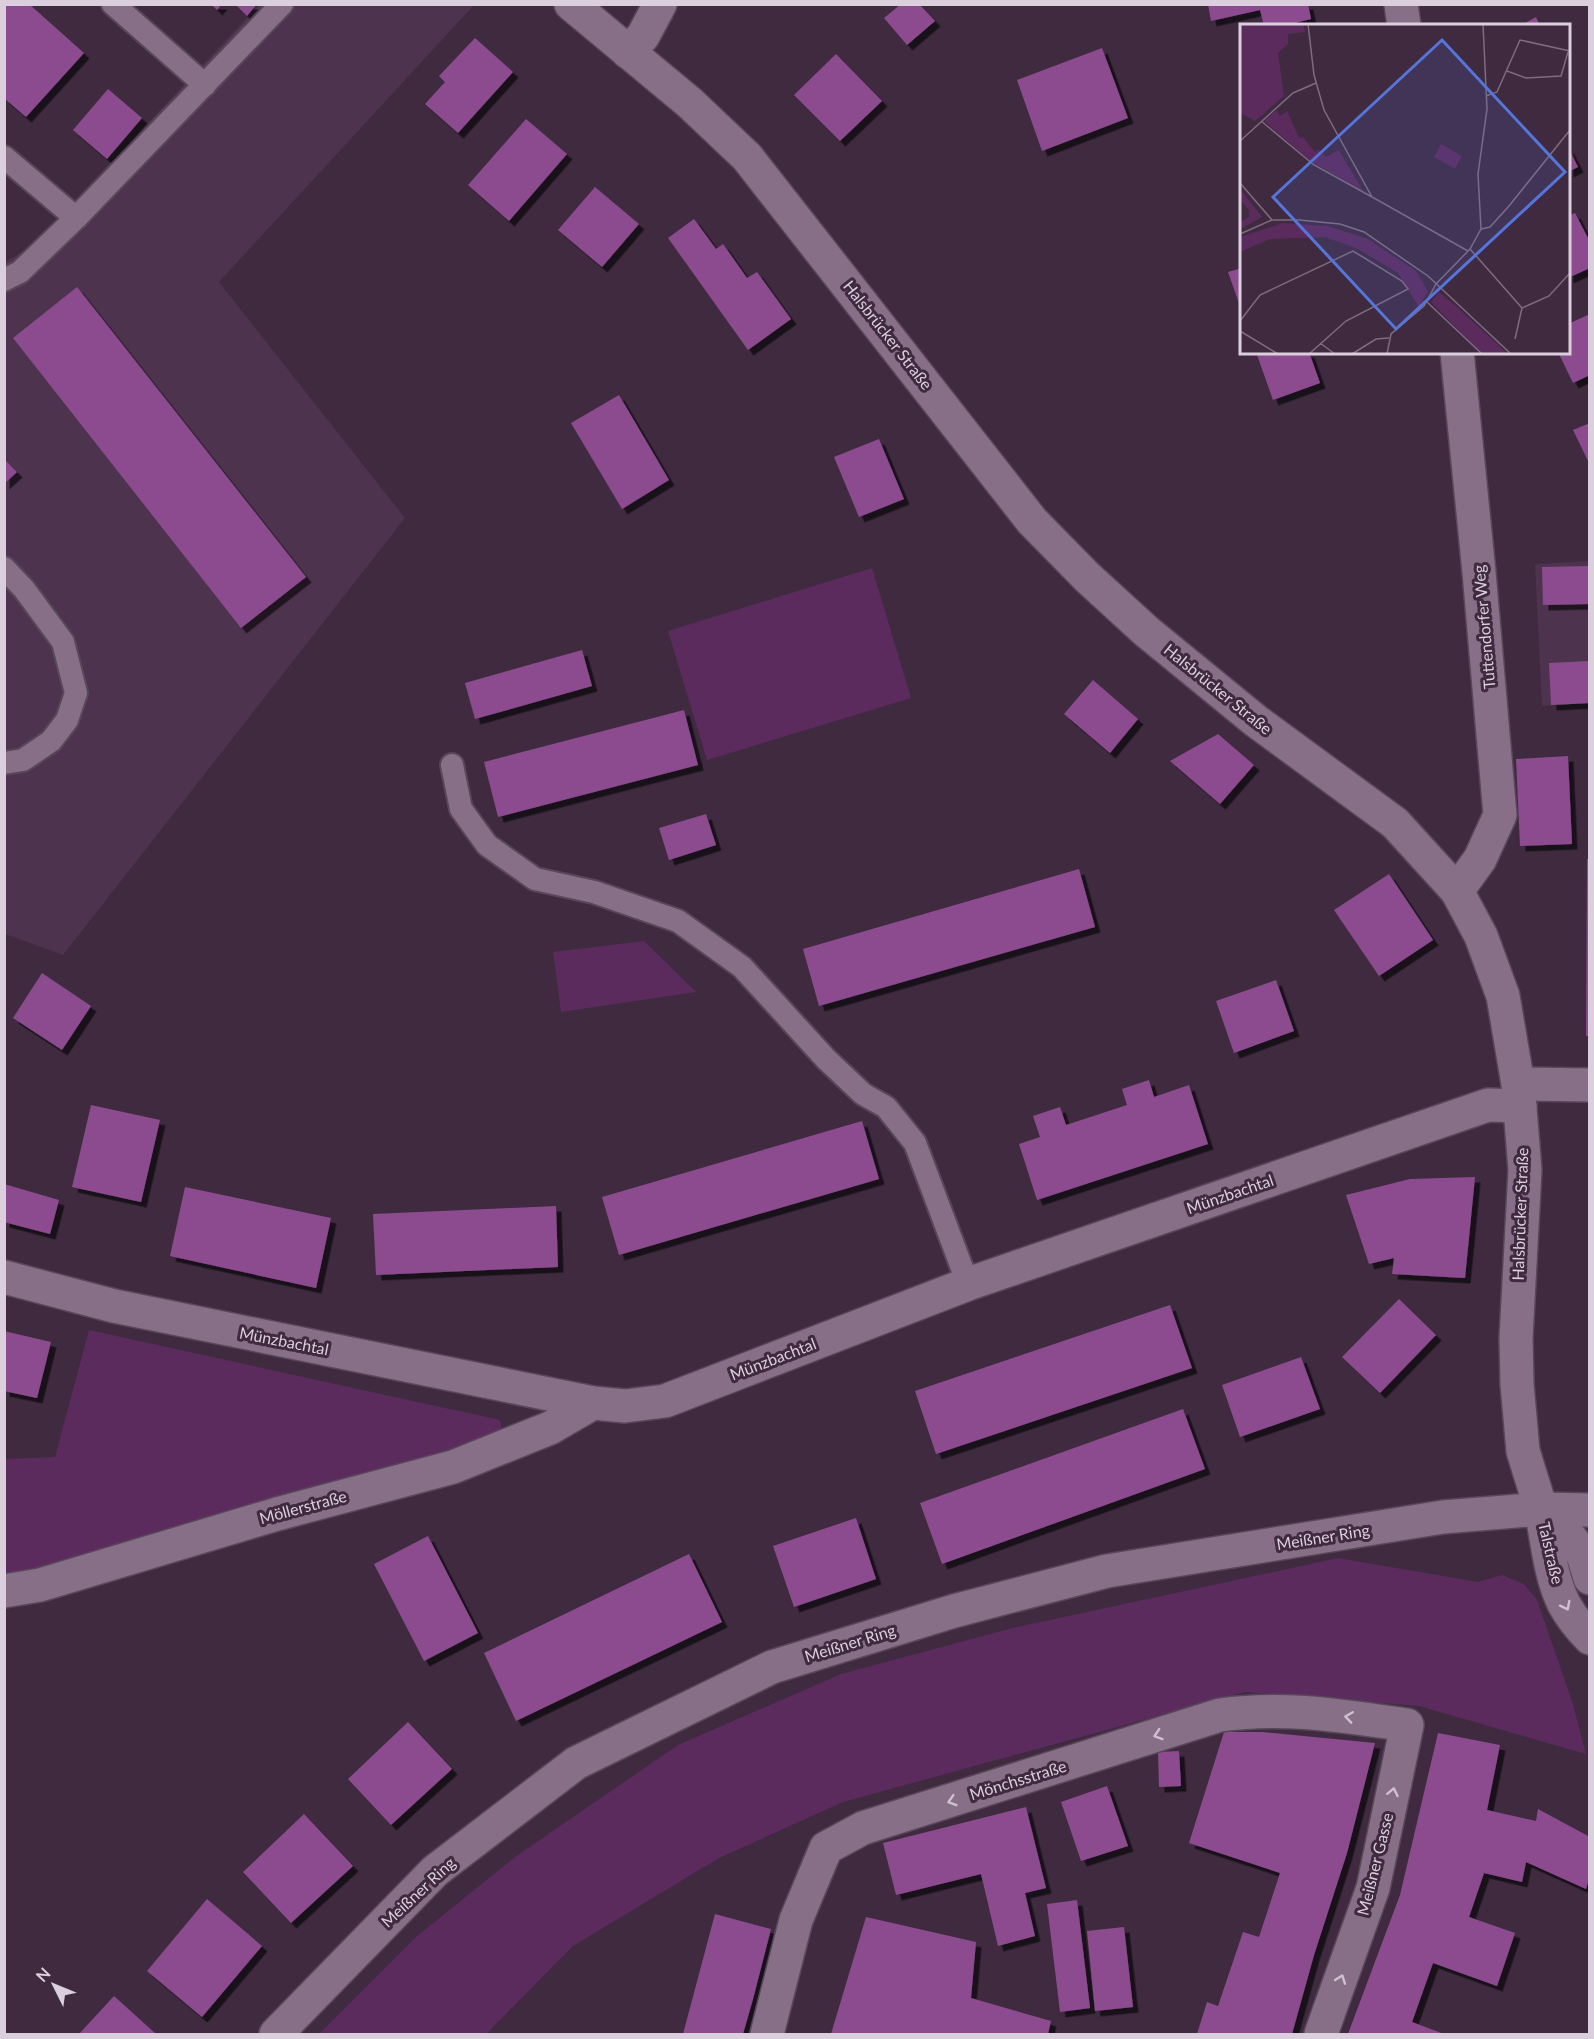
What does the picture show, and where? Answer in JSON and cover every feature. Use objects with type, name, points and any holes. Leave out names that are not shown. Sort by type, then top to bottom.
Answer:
[{"type":"street","name":"Halsbrücker Straße","points":[[571,4],[690,102],[747,157],[1032,521],[1087,577],[1146,631],[1256,721],[1395,823],[1457,891],[1481,936],[1503,996],[1519,1095],[1525,1170],[1516,1338],[1517,1384],[1523,1451],[1541,1509]]},
{"type":"street","points":[[628,52],[643,36],[660,4]]},
{"type":"street","points":[[1401,4],[1404,24]]},
{"type":"street","name":"Tuttendorfer Weg","points":[[1457,354],[1500,815],[1480,859],[1457,891]]},
{"type":"street","name":"Münzbachtal","points":[[4,1277],[114,1306],[593,1403],[625,1406],[665,1401],[969,1284],[1519,1095],[1590,1085]]},
{"type":"street","name":"Möllerstraße","points":[[4,1591],[40,1585],[277,1514],[453,1467],[550,1428],[593,1403]]},
{"type":"street","name":"Meißner Ring","points":[[276,2034],[435,1871],[576,1763],[772,1667],[954,1611],[1107,1571],[1443,1517],[1541,1509],[1590,1510]]},
{"type":"street","name":"Talstraße","points":[[1541,1509],[1566,1532],[1583,1555],[1590,1578]]},
{"type":"street","name":"Talstraße","points":[[1541,1509],[1552,1568],[1564,1604],[1590,1638]]},
{"type":"street","name":"Mönchsstraße","points":[[767,2034],[796,1920],[826,1848],[863,1828],[1220,1715],[1254,1710],[1317,1712],[1407,1725]]},
{"type":"street","name":"Meißner Gasse","points":[[1321,2034],[1373,1888],[1407,1725]]},
{"type":"lane","points":[[113,4],[205,85]]},
{"type":"lane","points":[[4,280],[20,272],[76,218],[282,4]]},
{"type":"lane","points":[[4,157],[76,218]]},
{"type":"lane","points":[[4,568],[24,589],[63,642],[76,693],[67,720],[51,741],[23,760],[4,763]]},
{"type":"lane","points":[[452,765],[461,809],[487,845],[535,879],[594,892],[678,921],[742,967],[826,1059],[863,1094],[886,1107],[915,1143],[969,1284]]},
{"type":"shaded area","points":[[259,5],[474,5],[219,282],[405,518],[63,955],[5,934],[5,262],[31,247]]},
{"type":"shaded area","points":[[1589,561],[1589,703],[1542,706],[1535,564]]},
{"type":"shaded area","points":[[872,568],[911,698],[707,760],[668,631]]},
{"type":"shaded area","points":[[644,941],[696,992],[561,1012],[553,952]]},
{"type":"shaded area","points":[[89,1330],[500,1420],[503,1437],[362,1479],[5,1577],[4,1459],[55,1457]]},
{"type":"shaded area","points":[[1338,1558],[1478,1582],[1502,1575],[1524,1584],[1537,1600],[1572,1701],[1586,1754],[1419,1706],[1245,1692],[843,1802],[719,1858],[573,1946],[486,2034],[319,2034],[416,1937],[515,1857],[678,1745],[841,1674],[1013,1628]]},
{"type":"building","points":[[4,4],[29,4],[84,53],[26,117],[4,98]]},
{"type":"building","points":[[211,4],[222,4],[217,10]]},
{"type":"building","points":[[235,4],[257,4],[247,16]]},
{"type":"building","points":[[901,4],[919,4],[935,21],[907,45],[884,18]]},
{"type":"building","points":[[1208,4],[1308,4],[1311,19],[1290,24],[1264,24],[1260,10],[1211,21]]},
{"type":"building","points":[[1536,17],[1539,24],[1524,24]]},
{"type":"building","points":[[475,38],[513,72],[458,133],[425,104],[445,82],[439,76]]},
{"type":"building","points":[[1102,48],[1128,118],[1042,151],[1017,80]]},
{"type":"building","points":[[836,54],[882,101],[840,141],[794,95]]},
{"type":"building","points":[[108,89],[142,118],[107,159],[73,130]]},
{"type":"building","points":[[526,119],[567,154],[509,221],[468,185]]},
{"type":"building","points":[[1570,151],[1578,167],[1570,171]]},
{"type":"building","points":[[595,187],[639,224],[602,267],[558,230]]},
{"type":"building","points":[[1575,213],[1590,242],[1590,268],[1570,277],[1570,215]]},
{"type":"building","points":[[694,219],[716,249],[723,244],[747,278],[757,272],[791,319],[748,350],[668,238]]},
{"type":"building","points":[[1240,269],[1240,306],[1228,272]]},
{"type":"building","points":[[77,287],[306,577],[241,628],[13,338]]},
{"type":"building","points":[[1590,314],[1590,375],[1573,383],[1559,354],[1570,354],[1570,323]]},
{"type":"building","points":[[1257,354],[1310,354],[1320,383],[1273,400]]},
{"type":"building","points":[[619,395],[669,480],[622,509],[571,423]]},
{"type":"building","points":[[1590,423],[1590,465],[1573,430]]},
{"type":"building","points":[[879,439],[904,499],[859,517],[834,457]]},
{"type":"building","points":[[4,459],[17,472],[4,484]]},
{"type":"building","points":[[1590,566],[1590,604],[1543,605],[1542,567]]},
{"type":"building","points":[[582,650],[592,686],[475,719],[465,683]]},
{"type":"building","points":[[1590,661],[1590,703],[1551,705],[1549,663]]},
{"type":"building","points":[[1093,680],[1138,719],[1110,753],[1064,714]]},
{"type":"building","points":[[684,710],[698,765],[498,817],[484,762]]},
{"type":"building","points":[[1218,734],[1254,765],[1220,804],[1170,761]]},
{"type":"building","points":[[1568,756],[1572,844],[1520,846],[1516,759]]},
{"type":"building","points":[[706,814],[716,845],[669,860],[659,828]]},
{"type":"building","points":[[1587,859],[1590,859],[1590,1036],[1586,1036]]},
{"type":"building","points":[[1079,869],[1095,927],[819,1006],[803,949]]},
{"type":"building","points":[[1389,874],[1433,940],[1379,976],[1334,910]]},
{"type":"building","points":[[42,973],[91,1006],[62,1050],[13,1018]]},
{"type":"building","points":[[1276,980],[1294,1031],[1234,1053],[1216,1001]]},
{"type":"building","points":[[1149,1080],[1154,1097],[1189,1085],[1208,1144],[1037,1200],[1019,1144],[1040,1137],[1033,1116],[1060,1107],[1066,1125],[1127,1105],[1122,1089]]},
{"type":"building","points":[[91,1105],[160,1120],[141,1202],[72,1187]]},
{"type":"building","points":[[862,1121],[879,1179],[619,1255],[602,1197]]},
{"type":"building","points":[[1475,1177],[1465,1278],[1392,1274],[1394,1258],[1369,1264],[1346,1195],[1410,1179]]},
{"type":"building","points":[[4,1184],[59,1200],[50,1234],[4,1222]]},
{"type":"building","points":[[185,1187],[331,1218],[316,1288],[170,1256]]},
{"type":"building","points":[[556,1206],[558,1267],[376,1275],[373,1214]]},
{"type":"building","points":[[1399,1299],[1436,1335],[1380,1393],[1342,1357]]},
{"type":"building","points":[[1170,1305],[1192,1368],[936,1454],[915,1391]]},
{"type":"building","points":[[4,1331],[51,1342],[37,1398],[4,1391]]},
{"type":"building","points":[[1301,1357],[1320,1409],[1240,1437],[1222,1385]]},
{"type":"building","points":[[1183,1409],[1205,1469],[942,1564],[920,1503]]},
{"type":"building","points":[[856,1518],[876,1579],[794,1607],[773,1546]]},
{"type":"building","points":[[428,1536],[478,1633],[424,1661],[374,1564]]},
{"type":"building","points":[[689,1554],[722,1622],[516,1721],[484,1653]]},
{"type":"building","points":[[408,1722],[452,1769],[391,1825],[348,1779]]},
{"type":"building","points":[[1224,1732],[1263,1732],[1375,1743],[1347,1853],[1314,1955],[1292,2034],[1197,2034],[1207,2002],[1218,2006],[1243,1932],[1259,1937],[1280,1873],[1189,1843]]},
{"type":"building","points":[[1438,1733],[1500,1745],[1487,1810],[1536,1821],[1538,1809],[1590,1837],[1590,1876],[1586,1889],[1526,1862],[1522,1882],[1484,1873],[1469,1917],[1515,1933],[1497,1986],[1433,1963],[1412,2022],[1444,2034],[1348,2034],[1400,1895]]},
{"type":"building","points":[[1179,1751],[1181,1786],[1159,1787],[1158,1752]]},
{"type":"building","points":[[1107,1786],[1128,1846],[1081,1861],[1061,1802]]},
{"type":"building","points":[[1026,1807],[1046,1888],[1025,1893],[1035,1936],[998,1946],[981,1874],[896,1895],[883,1843]]},
{"type":"building","points":[[304,1814],[353,1866],[291,1923],[243,1872]]},
{"type":"building","points":[[207,1899],[262,1946],[202,2017],[147,1971]]},
{"type":"building","points":[[1077,1900],[1090,2008],[1060,2012],[1047,1904]]},
{"type":"building","points":[[715,1914],[771,1929],[753,1999],[743,2034],[683,2034]]},
{"type":"building","points":[[866,1917],[976,1942],[971,1998],[1051,2021],[1048,2034],[831,2034]]},
{"type":"building","points":[[1124,1927],[1133,2007],[1095,2011],[1087,1931]]},
{"type":"building","points":[[114,1996],[156,2034],[79,2034]]}]
